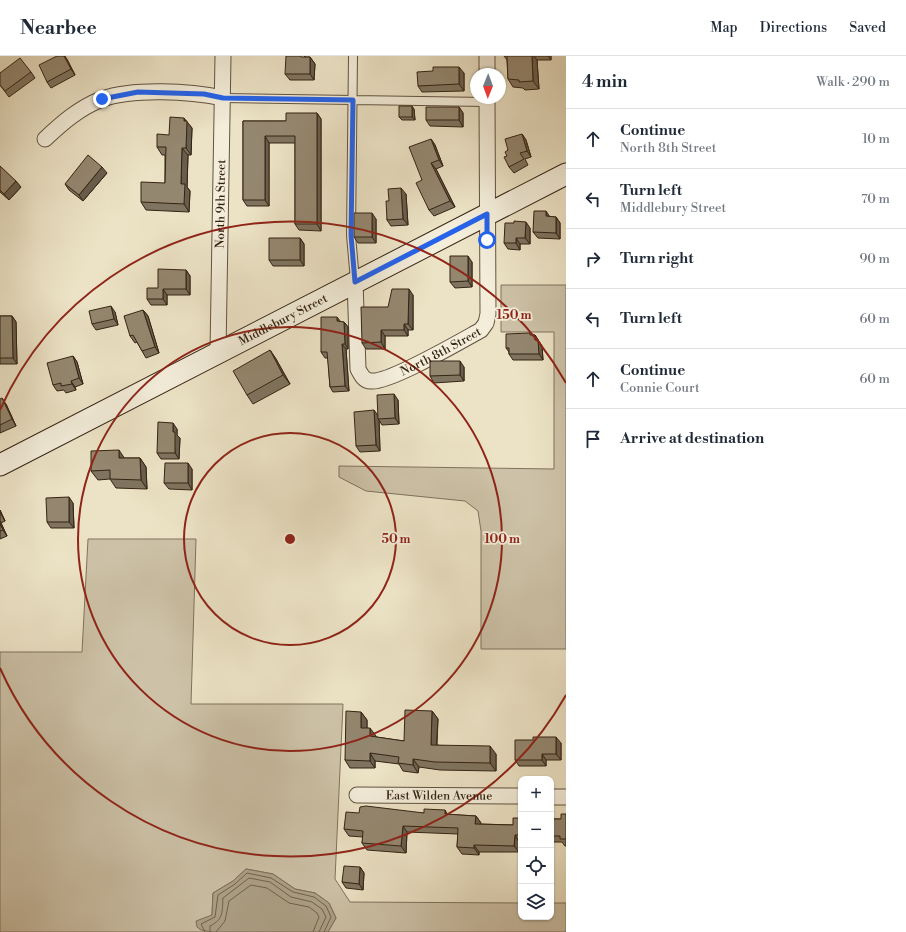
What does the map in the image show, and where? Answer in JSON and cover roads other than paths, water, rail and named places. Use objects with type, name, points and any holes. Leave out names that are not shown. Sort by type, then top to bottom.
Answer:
[{"type":"main road","name":"Middlebury Street","points":[[0,465],[566,174]]},
{"type":"street","name":"North 9th Street","points":[[218,352],[223,56]]},
{"type":"street","points":[[487,56],[487,68]]},
{"type":"street","points":[[45,139],[76,112],[102,99],[138,92],[204,94],[223,98]]},
{"type":"street","name":"North 8th Street","points":[[355,282],[358,369],[363,378],[371,381],[388,379],[481,330],[486,323],[488,314],[487,104]]},
{"type":"street","name":"East Wilden Avenue","points":[[357,795],[518,796]]},
{"type":"street","points":[[554,797],[566,797]]},
{"type":"lane","points":[[353,56],[351,235],[355,282]]},
{"type":"lane","points":[[223,98],[470,100]]},
{"type":"water","points":[[246,869],[273,874],[295,889],[315,893],[329,903],[336,918],[328,932],[213,932],[201,930],[197,927],[196,921],[212,915],[213,893],[233,881]]}]
